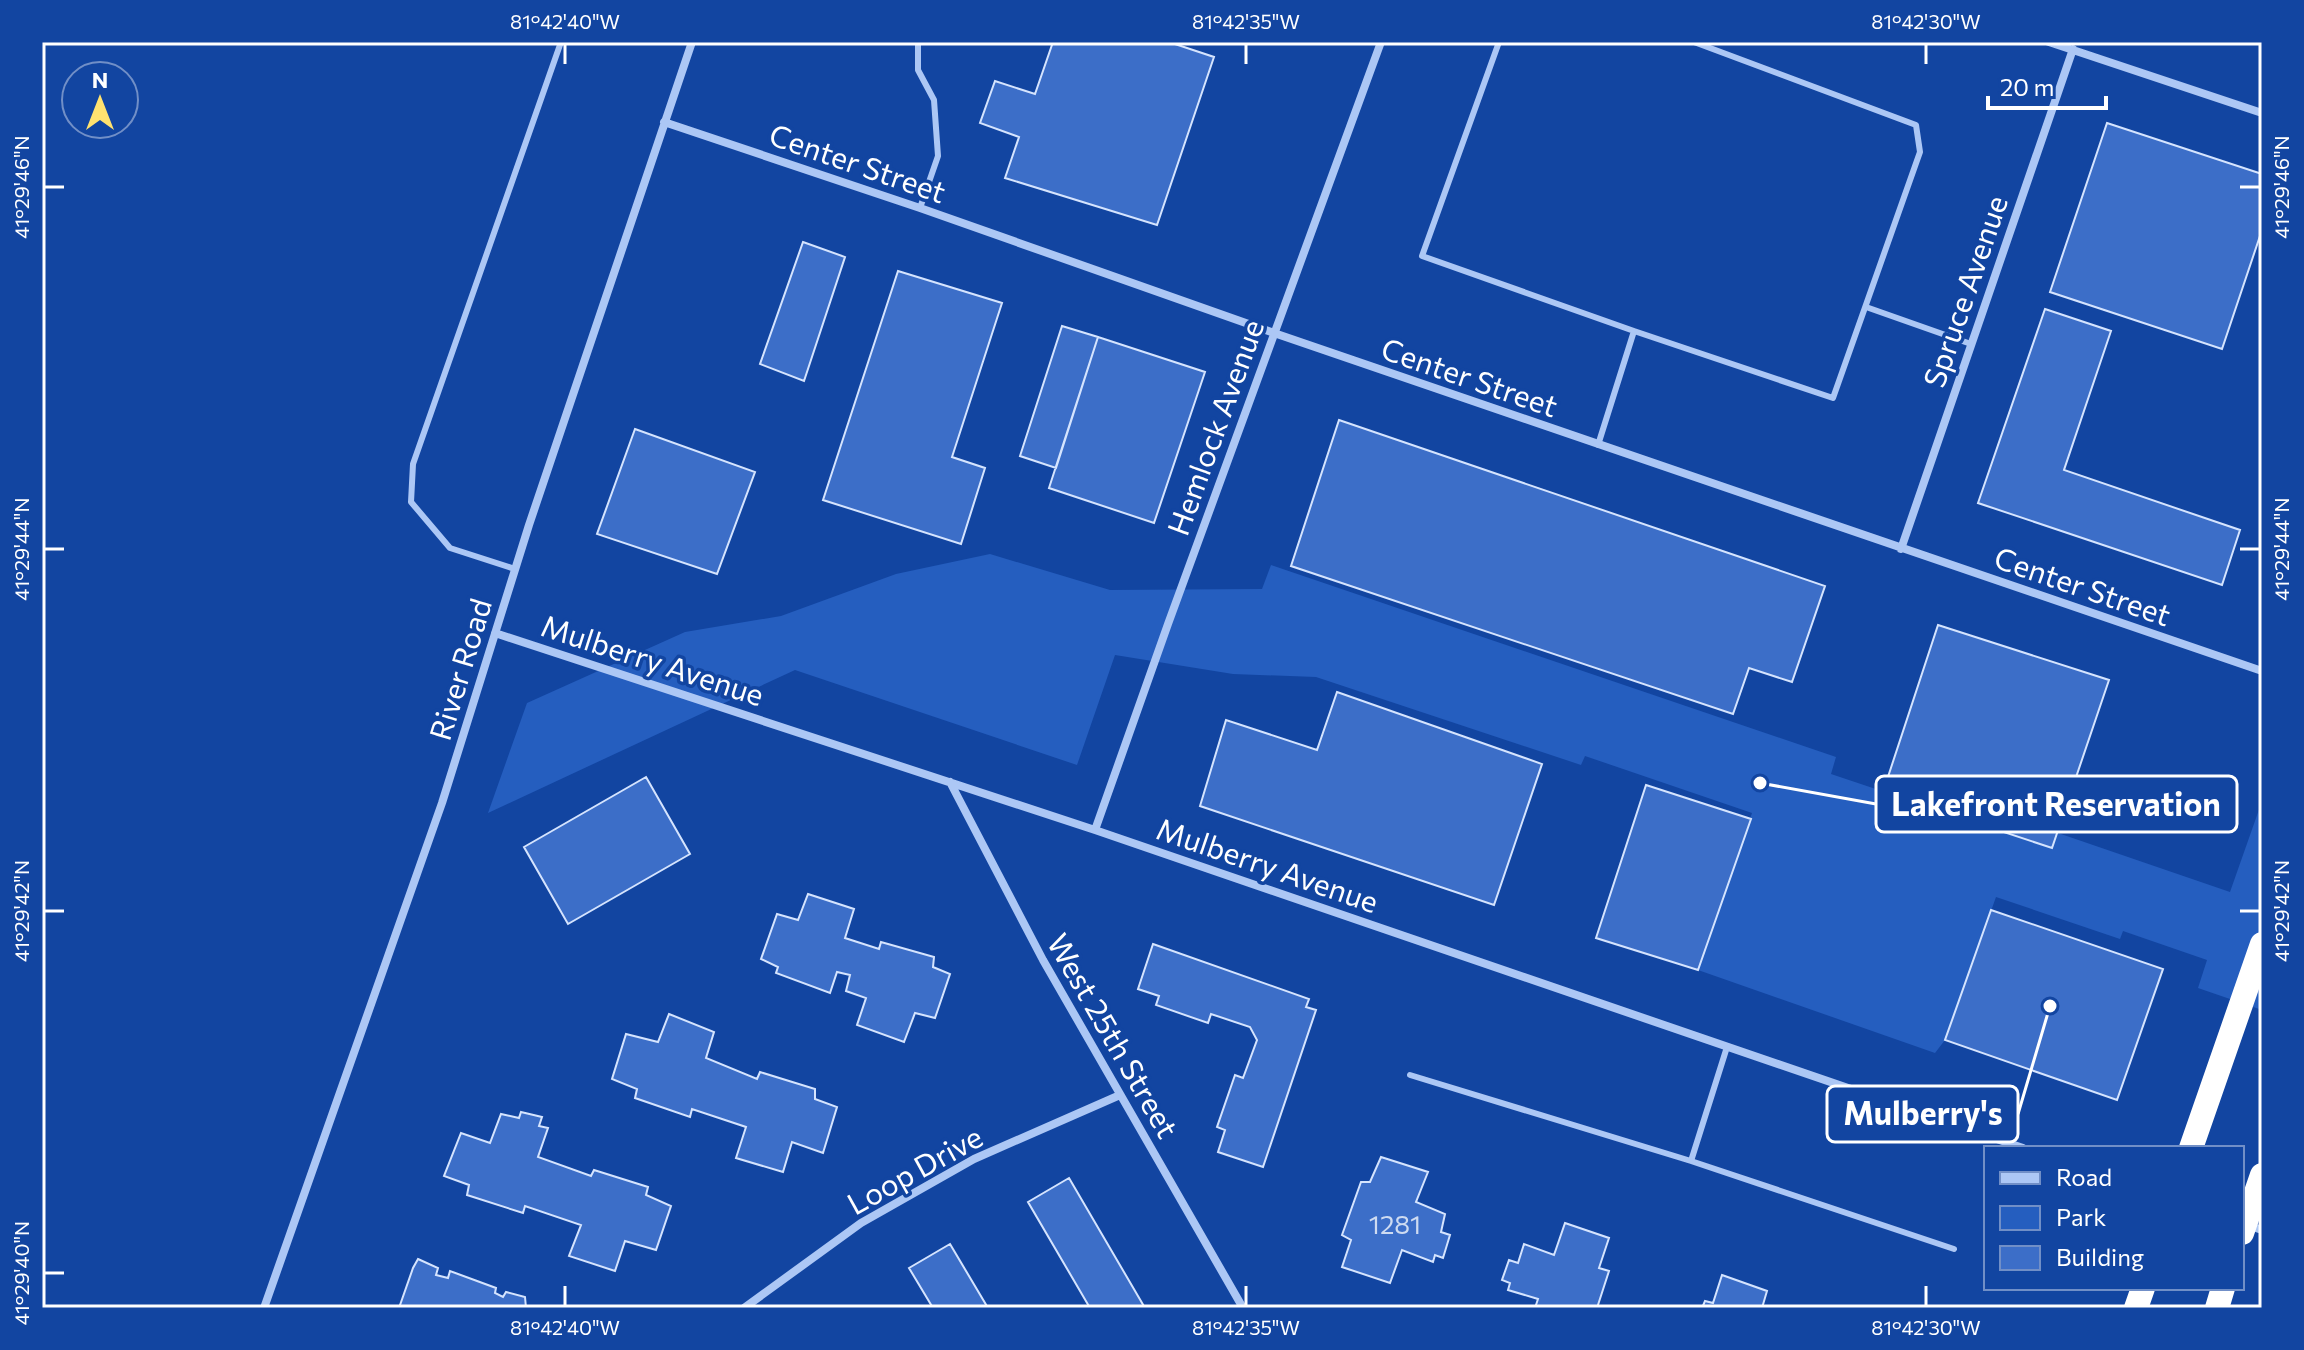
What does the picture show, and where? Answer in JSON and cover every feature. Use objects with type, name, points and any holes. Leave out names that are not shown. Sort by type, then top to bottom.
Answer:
[{"type":"highway","points":[[2192,1146],[2262,944]]},
{"type":"highway","points":[[2244,1227],[2262,1175]]},
{"type":"street","name":"River Road","points":[[264,1308],[442,803],[515,569],[692,42]]},
{"type":"street","name":"Hemlock Avenue","points":[[1095,830],[1381,42]]},
{"type":"street","points":[[2049,42],[2262,113]]},
{"type":"street","name":"Spruce Avenue","points":[[1901,549],[2073,49]]},
{"type":"street","name":"Center Street","points":[[664,122],[1901,549],[2261,667]]},
{"type":"street","name":"Mulberry Avenue","points":[[495,633],[1095,830],[2017,1146]]},
{"type":"street","name":"West 25th Street","points":[[950,782],[1043,960],[1243,1308]]},
{"type":"street","name":"Loop Drive","points":[[744,1308],[861,1223],[974,1159],[1120,1095]]},
{"type":"lane","points":[[515,569],[450,548],[411,502],[413,464],[561,42]]},
{"type":"lane","points":[[918,42],[918,70],[934,100],[938,156],[920,208]]},
{"type":"lane","points":[[1499,42],[1422,256],[1833,398],[1920,152],[1916,125],[1694,42]]},
{"type":"lane","points":[[1866,307],[1971,344]]},
{"type":"lane","points":[[1598,445],[1634,331]]},
{"type":"lane","points":[[1691,1161],[1727,1047]]},
{"type":"lane","points":[[1410,1075],[1691,1161],[1954,1249]]},
{"type":"green space","points":[[990,554],[1110,590],[1262,589],[1271,565],[1836,757],[1831,774],[2052,848],[2058,833],[2230,892],[2262,801],[2262,1010],[2198,988],[2207,960],[2123,931],[2120,939],[1996,897],[1945,1040],[1935,1053],[1698,970],[1752,813],[1585,756],[1581,765],[1316,677],[1233,674],[1115,655],[1077,765],[795,670],[488,813],[527,703],[685,632],[781,616],[896,574]]},
{"type":"building","points":[[1053,42],[1169,42],[1214,57],[1157,225],[1005,178],[1019,137],[980,123],[995,81],[1035,94]]},
{"type":"building","points":[[2107,123],[2262,174],[2262,230],[2222,349],[2050,292]]},
{"type":"building","points":[[803,242],[845,257],[804,381],[760,364]]},
{"type":"building","points":[[898,271],[1002,303],[952,457],[985,468],[961,544],[823,500]]},
{"type":"building","points":[[2045,309],[2111,331],[2064,470],[2240,530],[2222,585],[1978,503]]},
{"type":"building","points":[[1062,326],[1098,337],[1056,468],[1020,456]]},
{"type":"building","points":[[1098,337],[1205,372],[1154,523],[1049,488]]},
{"type":"building","points":[[1339,420],[1825,586],[1792,682],[1749,668],[1733,714],[1291,566]]},
{"type":"building","points":[[635,429],[755,472],[717,574],[597,534]]},
{"type":"building","points":[[1938,625],[2109,680],[2052,848],[1883,792]]},
{"type":"building","points":[[1337,692],[1542,764],[1494,905],[1200,806],[1226,720],[1317,750]]},
{"type":"building","points":[[646,777],[690,854],[568,924],[524,847]]},
{"type":"building","points":[[1646,785],[1751,819],[1698,970],[1596,938]]},
{"type":"building","points":[[808,894],[854,909],[845,938],[879,949],[881,942],[934,957],[933,967],[950,974],[935,1018],[915,1013],[904,1042],[857,1025],[866,998],[846,991],[850,975],[837,972],[830,993],[776,973],[778,967],[761,959],[777,914],[798,920]]},
{"type":"building","points":[[1991,910],[2163,969],[2117,1100],[1945,1040]]},
{"type":"building","points":[[1153,944],[1309,999],[1306,1007],[1316,1010],[1263,1167],[1218,1152],[1225,1130],[1217,1127],[1235,1075],[1243,1078],[1257,1040],[1250,1027],[1211,1014],[1208,1023],[1156,1005],[1159,996],[1138,989]]},
{"type":"building","points":[[669,1014],[714,1032],[706,1058],[757,1079],[760,1072],[815,1089],[815,1099],[837,1107],[823,1153],[792,1142],[783,1172],[736,1158],[746,1127],[692,1109],[690,1117],[635,1098],[637,1089],[612,1079],[626,1034],[658,1042]]},
{"type":"building","points":[[521,1112],[542,1117],[539,1126],[548,1128],[538,1157],[591,1176],[594,1170],[648,1187],[646,1195],[671,1206],[656,1250],[625,1241],[615,1271],[569,1256],[581,1225],[525,1206],[523,1213],[467,1195],[469,1185],[444,1176],[461,1133],[490,1143],[501,1114],[519,1118]]},
{"type":"building","points":[[1381,1157],[1428,1172],[1416,1202],[1445,1214],[1441,1232],[1450,1235],[1443,1258],[1435,1255],[1433,1262],[1402,1250],[1390,1283],[1342,1267],[1351,1240],[1342,1235],[1361,1182],[1370,1182]]},
{"type":"building","points":[[1069,1178],[1145,1308],[1090,1308],[1028,1202]]},
{"type":"building","points":[[1565,1223],[1609,1238],[1599,1268],[1609,1271],[1597,1308],[1535,1308],[1538,1299],[1508,1290],[1510,1283],[1502,1280],[1509,1260],[1518,1263],[1524,1244],[1554,1255]]},
{"type":"building","points":[[950,1244],[988,1308],[933,1308],[909,1268]]},
{"type":"building","points":[[418,1259],[438,1268],[436,1275],[448,1278],[450,1271],[496,1288],[495,1293],[503,1297],[506,1292],[525,1297],[526,1308],[399,1308]]},
{"type":"building","points":[[1722,1275],[1767,1291],[1762,1308],[1702,1308],[1705,1301],[1713,1303]]},
{"type":"place","name":"Lakefront Reservation","points":[[1760,783]]},
{"type":"place","name":"Mulberry's","points":[[2050,1006]]}]
